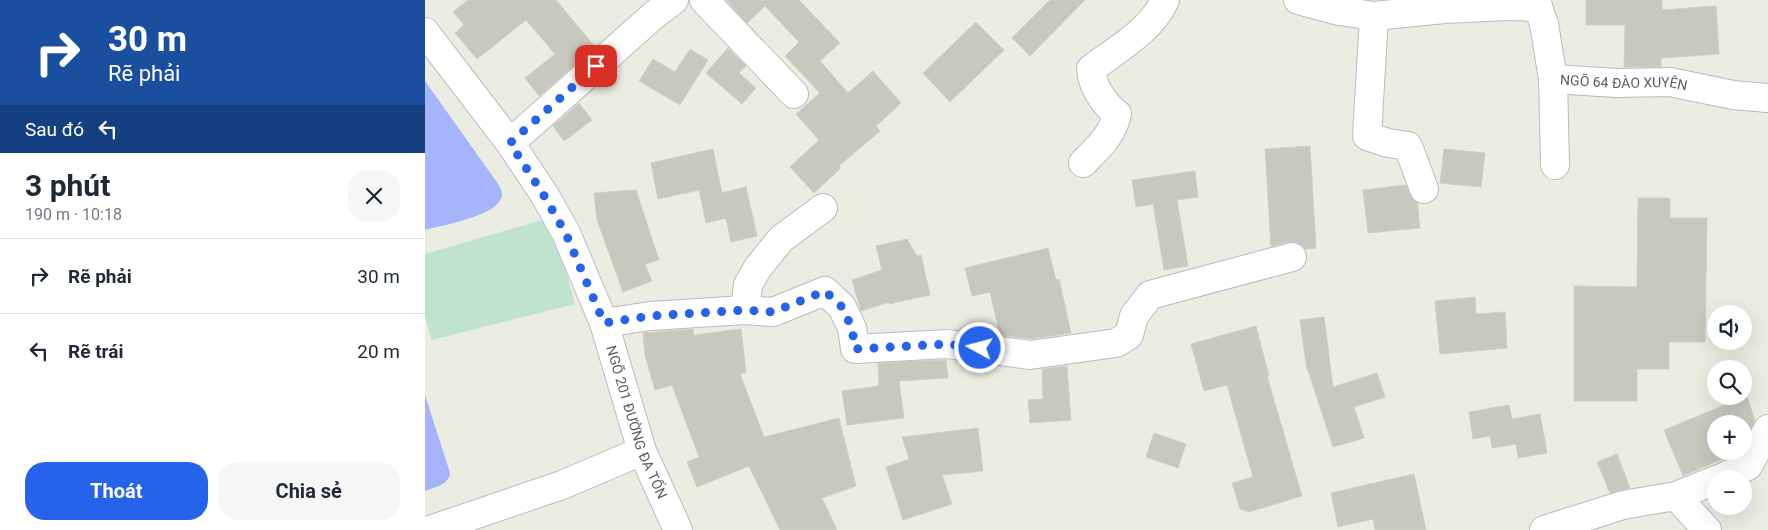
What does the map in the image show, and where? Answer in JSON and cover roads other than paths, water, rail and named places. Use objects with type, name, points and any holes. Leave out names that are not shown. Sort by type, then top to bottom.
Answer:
[{"type":"street","points":[[510,143],[654,15],[674,0]]},
{"type":"street","points":[[704,0],[794,94]]},
{"type":"street","points":[[1083,164],[1105,141],[1115,126],[1117,114],[1110,108],[1097,90],[1091,78],[1091,69],[1135,37],[1160,10],[1165,0]]},
{"type":"street","points":[[1298,0],[1339,11],[1374,16],[1444,9],[1538,4]]},
{"type":"street","name":"NGÕ 64 ĐÀO XUYÊN","points":[[1538,4],[1544,24],[1553,80],[1617,83],[1670,82],[1733,95],[1768,98]]},
{"type":"street","points":[[1374,16],[1367,136],[1388,143],[1408,146],[1423,189]]},
{"type":"street","name":"NGÕ 201 ĐƯỜNG ĐA TỐN","points":[[425,32],[510,143],[566,234],[604,323],[642,451],[678,530]]},
{"type":"street","points":[[1553,80],[1555,165]]},
{"type":"street","points":[[745,310],[749,285],[757,269],[781,239],[823,208]]},
{"type":"street","points":[[604,323],[650,316],[745,310],[773,312],[825,291],[842,307],[852,328],[855,349],[947,344],[1029,355],[1116,343],[1129,335],[1134,316],[1150,294],[1292,257]]},
{"type":"street","points":[[1738,470],[1748,466],[1768,429]]},
{"type":"street","points":[[430,530],[562,485],[642,451]]},
{"type":"street","points":[[1544,530],[1623,505],[1677,496],[1707,483]]},
{"type":"street","points":[[1677,496],[1707,530]]},
{"type":"water","points":[[425,81],[497,183],[502,195],[499,202],[492,209],[481,214],[425,230]]},
{"type":"water","points":[[425,395],[450,473],[444,483],[425,491]]}]
